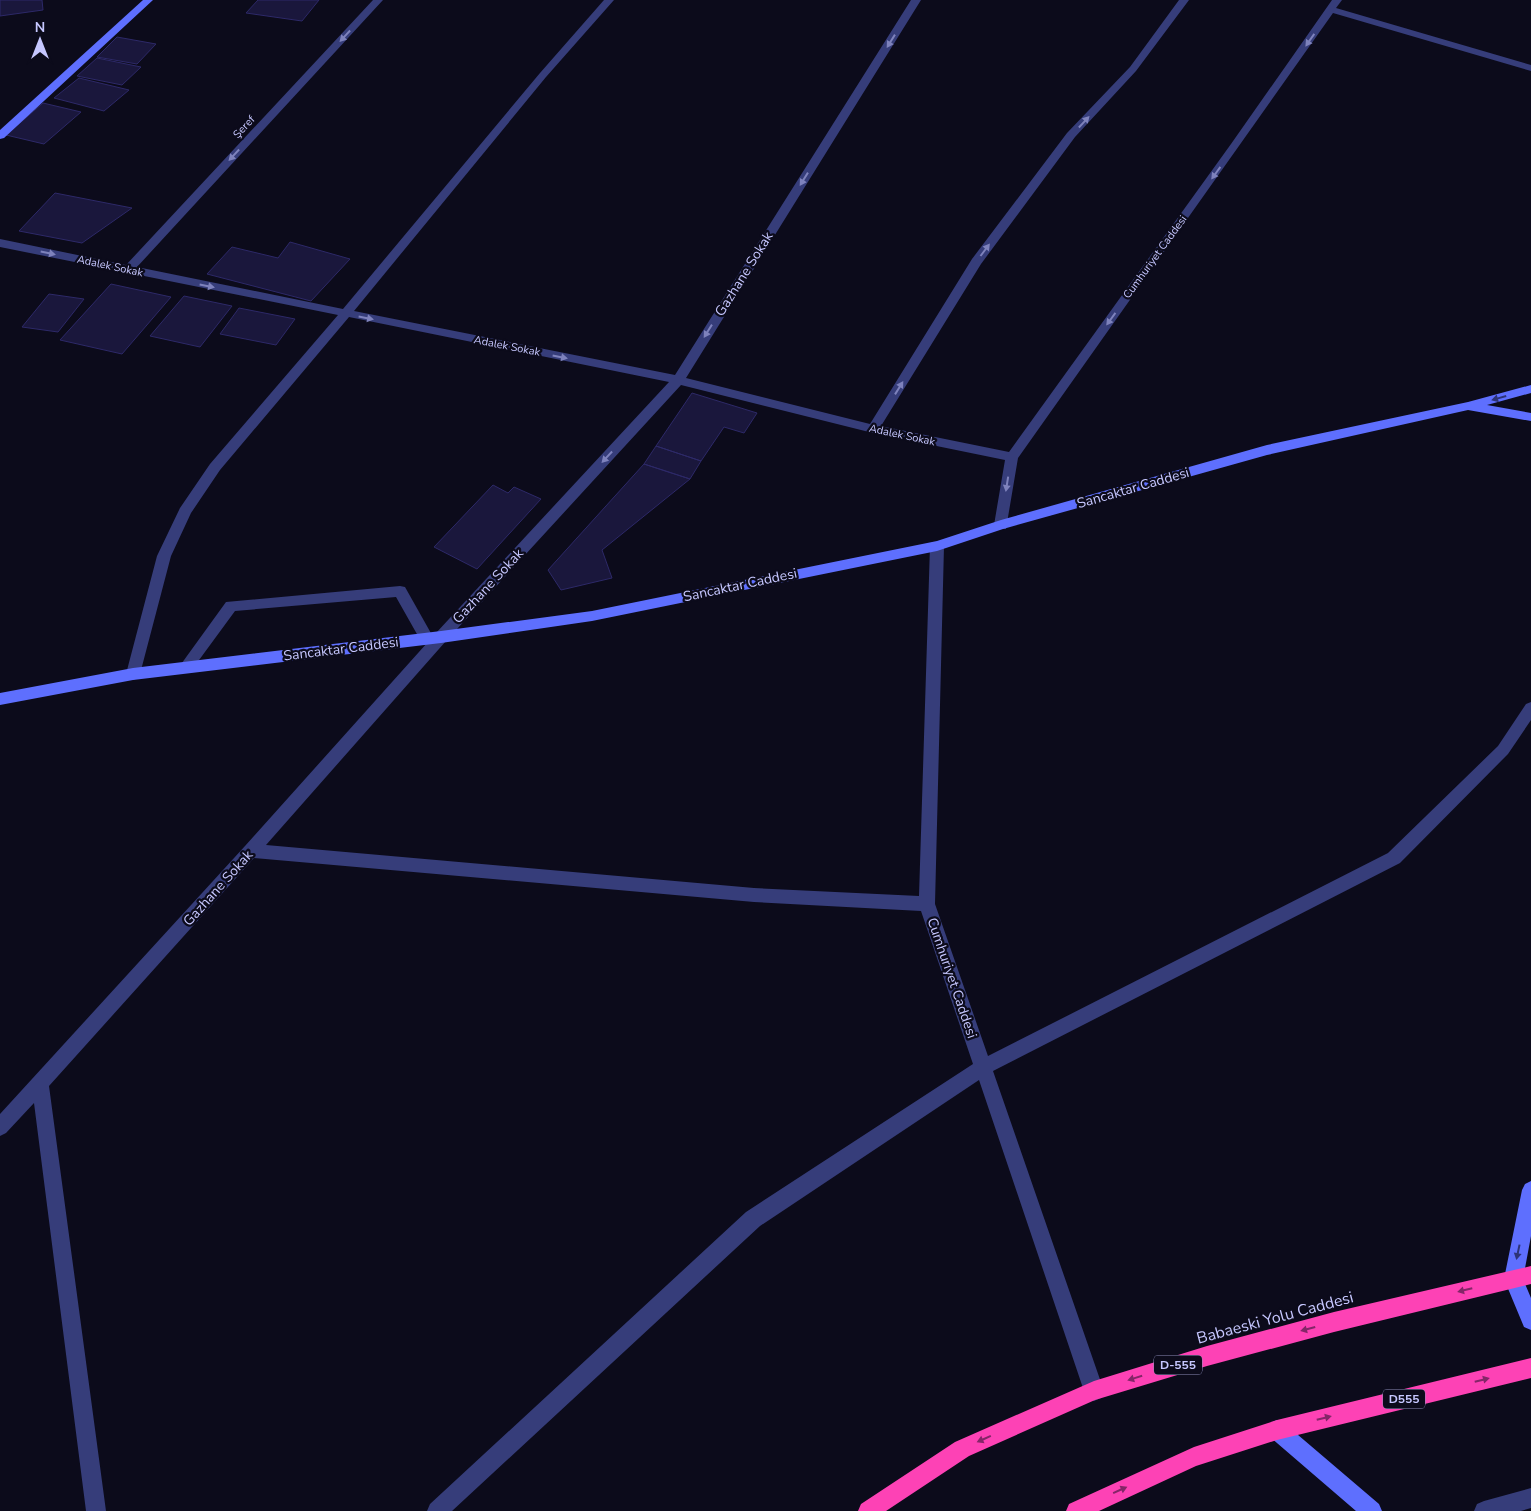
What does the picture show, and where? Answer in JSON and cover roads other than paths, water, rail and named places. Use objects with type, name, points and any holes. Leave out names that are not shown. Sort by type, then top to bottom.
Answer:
[{"type":"highway","name":"Babaeski Yolu Caddesi","points":[[868,1511],[962,1449],[1094,1391],[1207,1356],[1334,1322],[1522,1277]]},
{"type":"highway","name":"D555","points":[[1076,1511],[1194,1456],[1277,1430],[1531,1368]]},
{"type":"main road","points":[[0,136],[148,0]]},
{"type":"main road","name":"Sancaktar Caddesi","points":[[0,699],[133,674],[434,638],[592,616],[938,546],[1001,525],[1267,450],[1468,406],[1531,389]]},
{"type":"main road","points":[[1468,406],[1531,417]]},
{"type":"main road","points":[[1531,1190],[1522,1277],[1531,1320]]},
{"type":"main road","points":[[1277,1430],[1372,1511]]},
{"type":"street","name":"Şeref","points":[[128,270],[378,0]]},
{"type":"street","points":[[133,674],[164,556],[185,511],[215,467],[543,74],[609,0]]},
{"type":"street","name":"Gazhane Sokak","points":[[0,1127],[252,851],[434,638],[678,380],[916,0]]},
{"type":"street","points":[[873,429],[976,262],[1071,136],[1133,69],[1184,0]]},
{"type":"street","points":[[1334,4],[1531,68]]},
{"type":"street","name":"Cumhuriyet Caddesi","points":[[1001,525],[1012,457],[1224,162],[1334,4]]},
{"type":"street","name":"Adalek Sokak","points":[[0,244],[678,380],[873,429],[1012,457]]},
{"type":"street","name":"Cumhuriyet Caddesi","points":[[938,546],[927,904],[1094,1391]]},
{"type":"street","points":[[186,667],[231,606],[400,591],[434,638]]},
{"type":"street","points":[[437,1511],[753,1219],[983,1066],[1394,858],[1503,750],[1531,708]]},
{"type":"street","points":[[252,851],[744,894],[927,904]]},
{"type":"street","points":[[40,1082],[96,1511]]},
{"type":"street","points":[[1484,1511],[1531,1498]]}]
